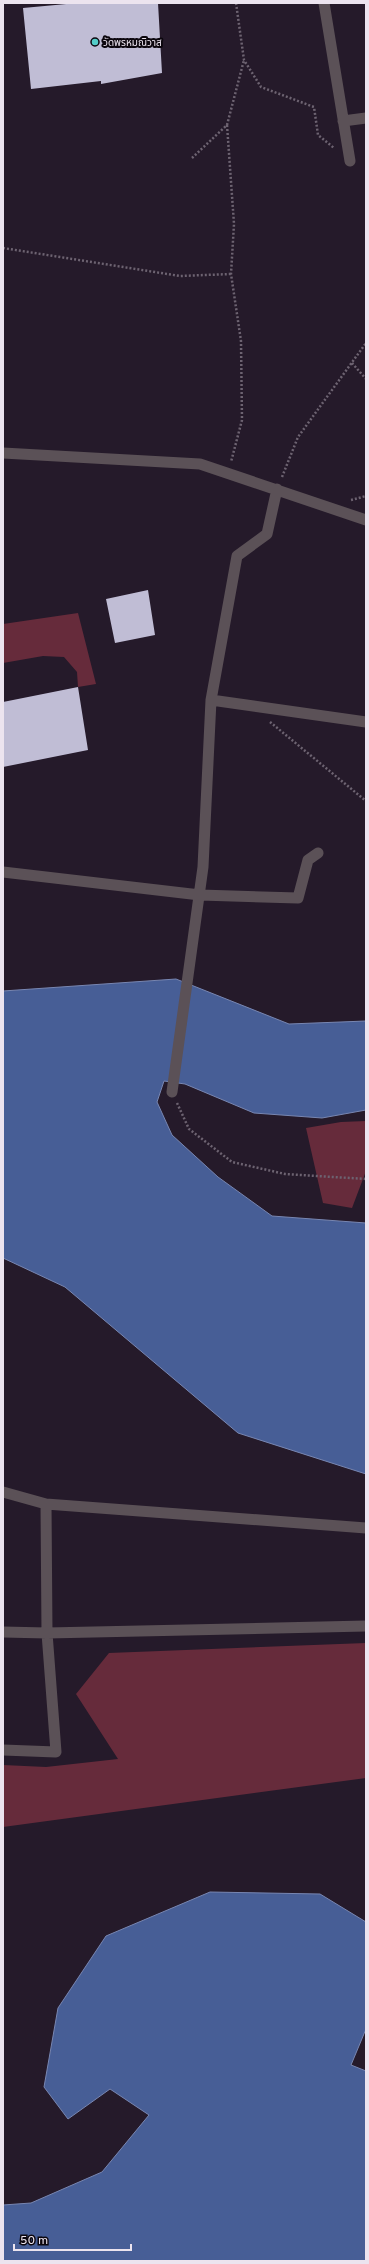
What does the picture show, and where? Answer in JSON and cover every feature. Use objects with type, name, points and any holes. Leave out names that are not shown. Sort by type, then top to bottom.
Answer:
[{"type":"street","points":[[324,3],[350,161]]},
{"type":"street","points":[[343,121],[366,118]]},
{"type":"street","points":[[3,453],[200,464],[366,520]]},
{"type":"street","points":[[172,1092],[203,867],[211,700],[237,556],[267,534],[277,490]]},
{"type":"street","points":[[211,700],[366,722]]},
{"type":"street","points":[[3,872],[200,895],[298,898],[308,860],[318,852]]},
{"type":"street","points":[[3,1492],[46,1504],[366,1528]]},
{"type":"street","points":[[3,1750],[56,1752],[47,1633],[46,1504]]},
{"type":"street","points":[[3,1632],[47,1633],[366,1626]]},
{"type":"path","points":[[228,474],[242,420],[241,342],[231,274],[234,224],[227,125],[244,60],[236,3]]},
{"type":"path","points":[[244,60],[261,88],[314,107],[318,135],[350,161]]},
{"type":"path","points":[[192,158],[227,125]]},
{"type":"path","points":[[3,248],[180,276],[231,274]]},
{"type":"path","points":[[277,490],[298,437],[366,343]]},
{"type":"path","points":[[352,363],[366,379]]},
{"type":"path","points":[[267,720],[366,801]]},
{"type":"path","points":[[172,1092],[189,1129],[232,1162],[285,1174],[366,1179]]},
{"type":"shaded area","points":[[78,613],[96,684],[78,687],[77,672],[64,657],[43,656],[3,663],[3,624]]},
{"type":"shaded area","points":[[366,1121],[366,1171],[352,1208],[323,1203],[306,1128],[341,1122]]},
{"type":"shaded area","points":[[366,1643],[366,1778],[3,1827],[3,1765],[46,1767],[118,1759],[76,1694],[109,1653]]},
{"type":"water","points":[[176,979],[289,1024],[366,1021],[366,1110],[322,1118],[254,1113],[185,1084],[164,1081],[157,1102],[172,1135],[218,1177],[272,1216],[366,1223],[366,1474],[238,1433],[65,1287],[3,1258],[3,991]]},
{"type":"water","points":[[210,1892],[320,1894],[366,1922],[366,2029],[351,2065],[366,2071],[366,2261],[3,2261],[3,2205],[31,2203],[102,2172],[149,2115],[110,2089],[68,2119],[44,2087],[58,2008],[106,1936]]},
{"type":"building","name":"วัดพรหมณิวาส","points":[[77,3],[158,3],[162,73],[101,84],[101,81],[31,89],[23,8]]},
{"type":"building","points":[[148,590],[155,635],[115,643],[106,599]]},
{"type":"building","points":[[78,687],[88,750],[3,767],[3,702]]},
{"type":"place","name":"วัดพรหมณิวาส","points":[[95,42]]}]
